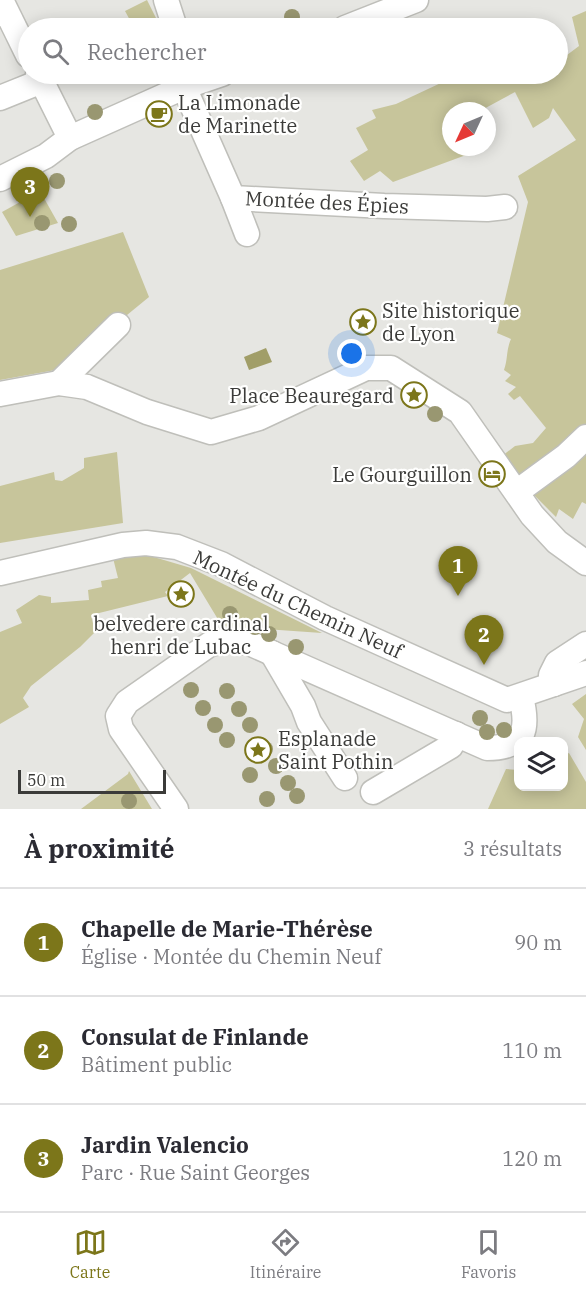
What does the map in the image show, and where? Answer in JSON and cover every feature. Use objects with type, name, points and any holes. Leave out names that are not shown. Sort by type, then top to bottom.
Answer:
[{"type":"street","points":[[166,0],[172,18]]},
{"type":"street","points":[[370,18],[416,0]]},
{"type":"street","points":[[3,14],[18,39]]},
{"type":"street","points":[[0,98],[27,84]]},
{"type":"street","points":[[43,84],[70,138]]},
{"type":"street","points":[[0,179],[46,156],[70,138],[180,84]]},
{"type":"street","name":"Montée des Épies","points":[[190,84],[233,198],[487,209],[506,207]]},
{"type":"street","points":[[233,198],[248,234]]},
{"type":"street","points":[[59,383],[118,325]]},
{"type":"street","points":[[0,394],[59,383],[87,387],[147,412],[211,432],[259,418],[366,368],[391,368],[460,412],[532,515],[557,542],[586,563]]},
{"type":"street","points":[[525,486],[566,456],[586,436]]},
{"type":"street","name":"Montée du Chemin Neuf","points":[[0,573],[123,545],[147,543],[177,547],[236,571],[325,618],[507,700],[586,673]]},
{"type":"street","points":[[176,809],[121,729],[118,716],[127,702],[210,644],[230,640],[249,643],[487,748],[504,748],[520,738],[526,728],[520,697]]},
{"type":"street","points":[[554,684],[551,675],[557,663],[586,644]]},
{"type":"street","points":[[272,653],[303,706],[309,722],[345,778]]},
{"type":"street","points":[[373,792],[451,746],[456,734]]},
{"type":"shaded area","points":[[147,0],[156,18],[129,18],[125,11]]},
{"type":"shaded area","points":[[586,11],[586,504],[582,502],[573,519],[559,509],[556,517],[525,486],[502,456],[515,446],[533,443],[546,428],[520,396],[514,400],[508,394],[516,387],[505,381],[511,375],[504,370],[511,339],[497,333],[528,202],[518,176],[576,140],[553,108],[549,118],[533,128],[515,92],[496,102],[442,102],[442,156],[463,156],[393,182],[380,171],[364,181],[350,161],[368,150],[356,128],[376,118],[372,110],[396,104],[439,84],[568,84],[568,54],[579,46],[572,17]]},
{"type":"shaded area","points":[[40,191],[58,223],[16,236],[2,212]]},
{"type":"shaded area","points":[[123,232],[149,297],[61,369],[0,380],[0,270]]},
{"type":"shaded area","points":[[266,348],[272,362],[249,370],[244,357]]},
{"type":"shaded area","points":[[117,452],[123,523],[0,543],[0,486],[54,472],[55,480],[62,481],[84,468],[84,458]]},
{"type":"shaded area","points":[[147,555],[191,568],[322,633],[222,626],[190,573],[165,592],[168,596],[91,615],[95,632],[31,686],[23,698],[29,707],[0,724],[0,632],[22,623],[16,610],[39,595],[51,597],[51,603],[89,600],[88,590],[102,587],[101,581],[118,578],[113,558]]},
{"type":"shaded area","points":[[586,694],[586,750],[578,737],[584,719],[572,704]]},
{"type":"shaded area","points":[[568,753],[586,782],[586,809],[488,809],[506,769],[514,770],[514,791],[568,791]]},
{"type":"shaded area","points":[[129,771],[152,809],[81,809],[128,774]]},
{"type":"place","name":"La Limonade de Marinette","points":[[159,114]]},
{"type":"place","name":"Jardin Valencio","points":[[30,217]]},
{"type":"place","name":"Site historique de Lyon","points":[[363,322]]},
{"type":"place","name":"Place Beauregard","points":[[414,395]]},
{"type":"place","name":"Le Gourguillon","points":[[492,474]]},
{"type":"place","name":"belvedere cardinal henri de Lubac","points":[[181,594]]},
{"type":"place","name":"Chapelle de Marie-Thérèse","points":[[458,596]]},
{"type":"place","name":"Consulat de Finlande","points":[[484,665]]},
{"type":"place","name":"Esplanade Saint Pothin","points":[[258,750]]}]
